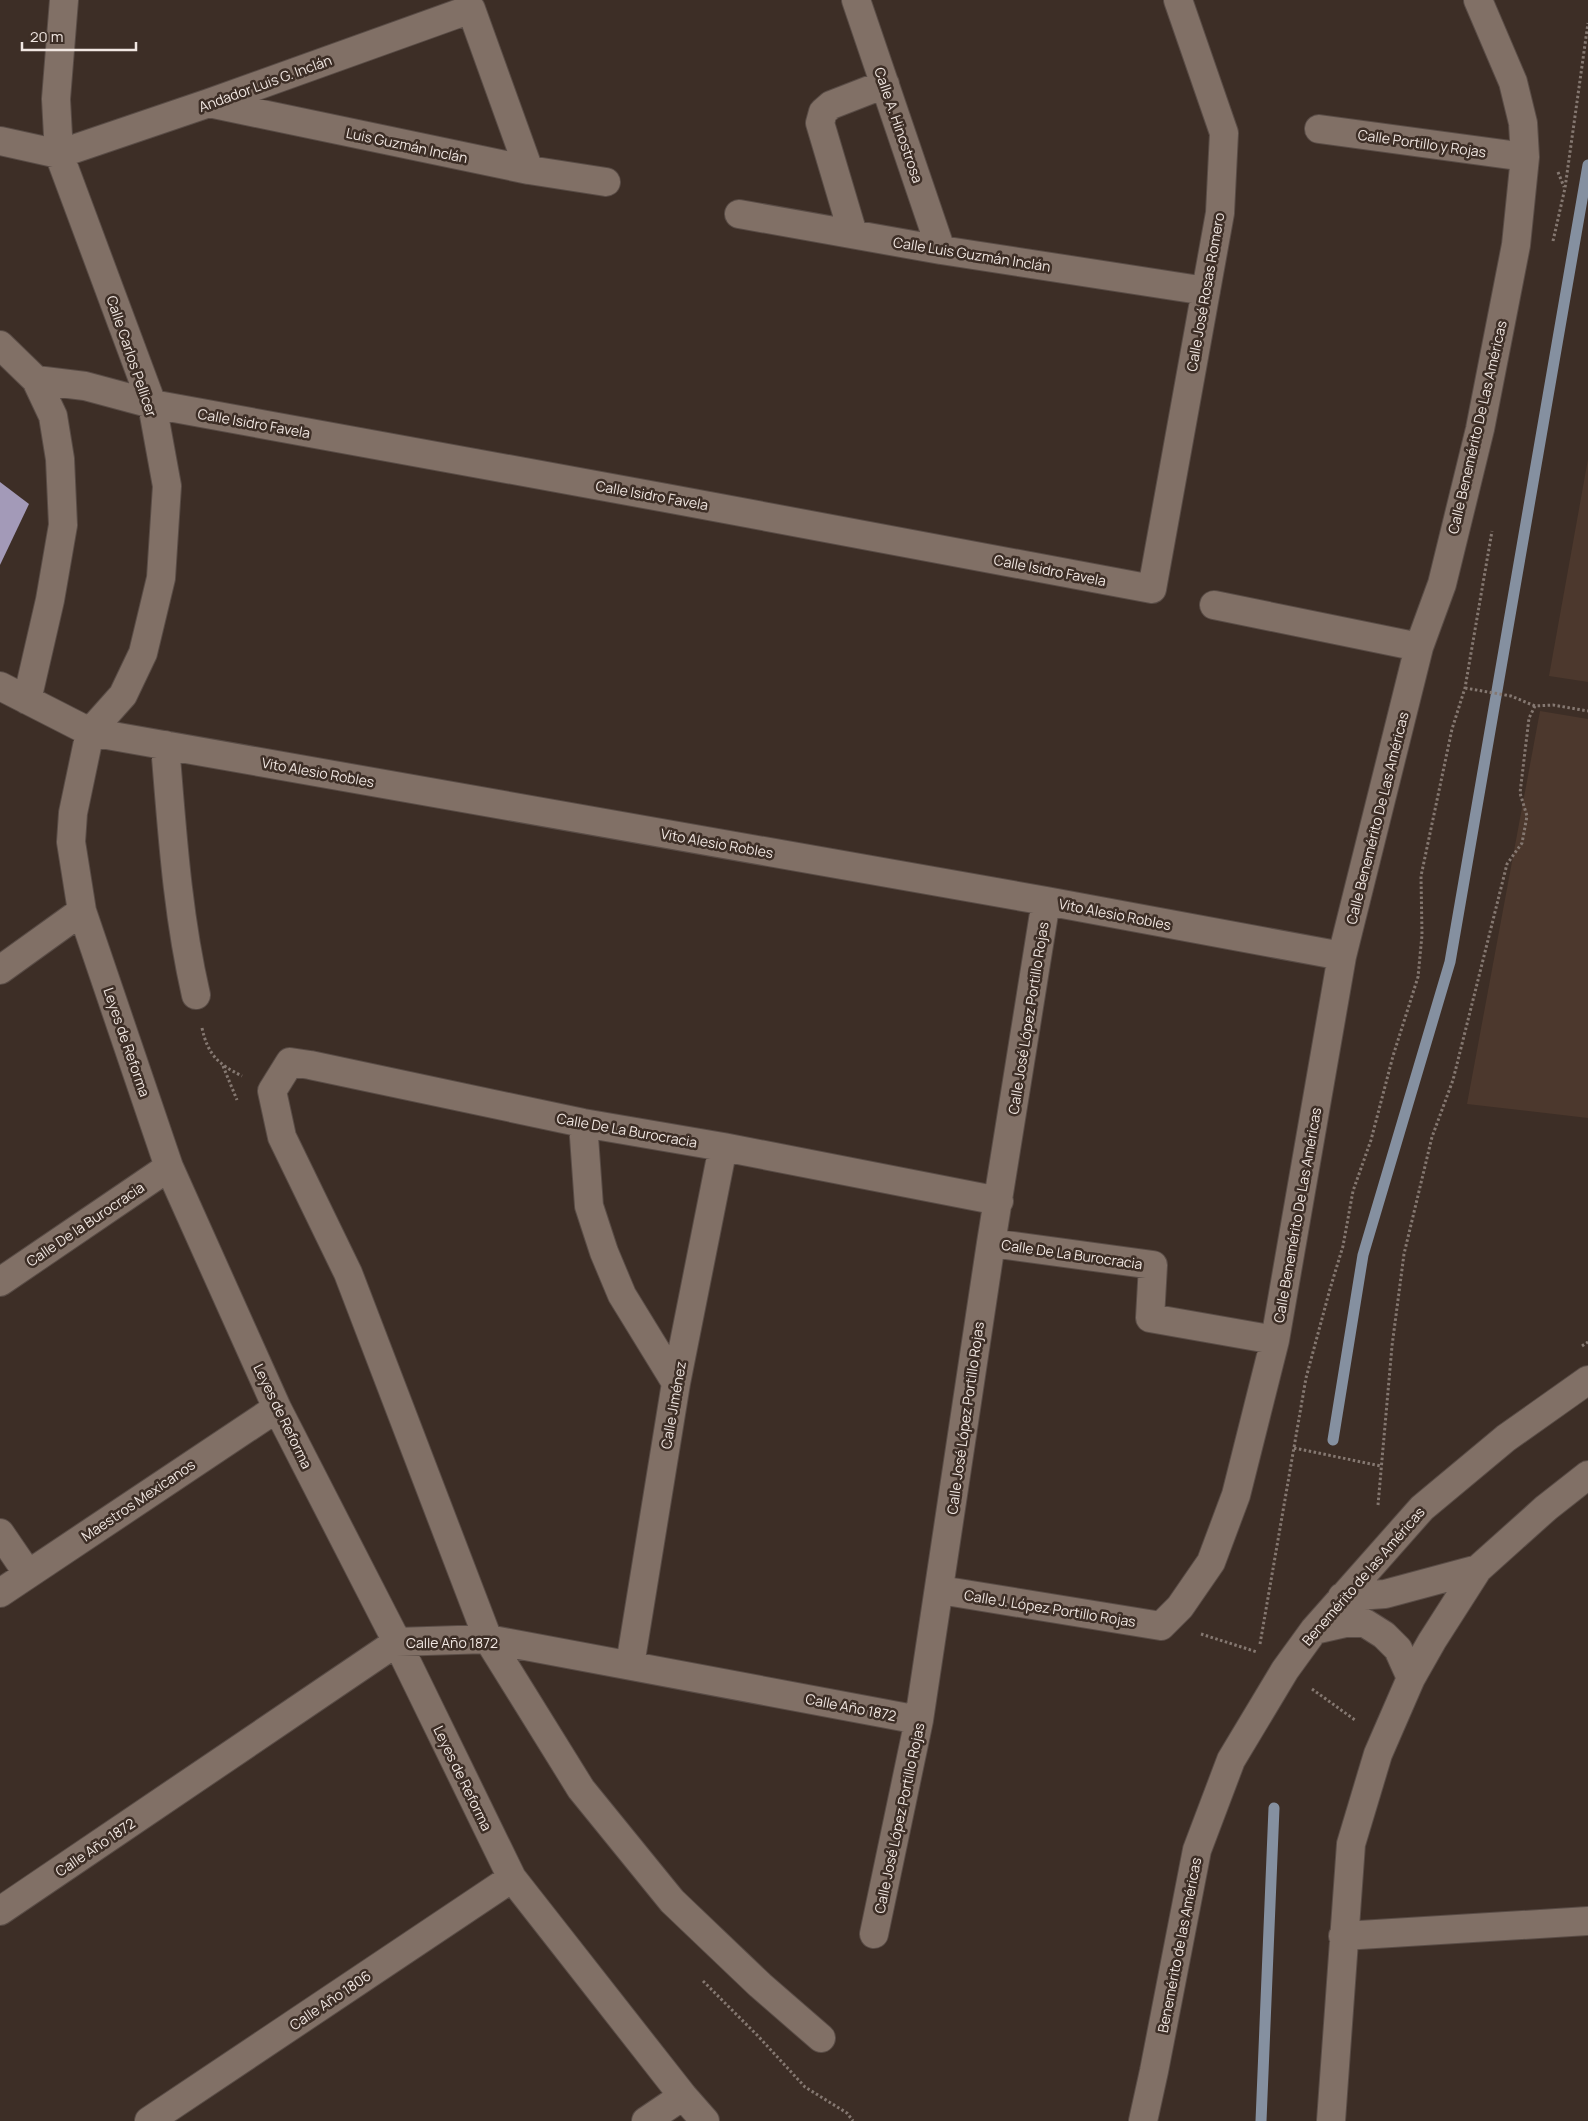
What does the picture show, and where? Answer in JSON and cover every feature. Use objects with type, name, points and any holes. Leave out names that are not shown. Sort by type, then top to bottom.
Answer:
[{"type":"street","name":"Calle Carlos Pellicer","points":[[64,0],[56,99],[59,154],[152,404],[167,486],[161,578],[143,653],[123,695],[90,732]]},
{"type":"street","name":"Calle A. Hinostrosa","points":[[856,0],[941,250]]},
{"type":"street","name":"Calle José Rosas Romero","points":[[1152,589],[1220,213],[1224,133],[1178,0]]},
{"type":"street","name":"Calle Benemérito De Las Américas","points":[[1161,1626],[1180,1607],[1211,1562],[1236,1496],[1275,1340],[1342,956],[1419,647],[1442,584],[1480,429],[1516,245],[1525,157],[1523,123],[1513,82],[1478,0]]},
{"type":"street","name":"Andador Luis G. Inclán","points":[[59,154],[209,103],[471,9],[529,170]]},
{"type":"street","points":[[853,234],[820,123],[823,112],[831,105],[884,84]]},
{"type":"street","name":"Luis Guzmán Inclán","points":[[209,103],[529,170],[606,182]]},
{"type":"street","name":"Calle Portillo y Rojas","points":[[1320,130],[1525,157]]},
{"type":"street","points":[[0,141],[59,154]]},
{"type":"street","name":"Calle Luis Guzmán Inclán","points":[[739,214],[941,250],[1206,291]]},
{"type":"street","points":[[0,345],[36,380],[53,416],[60,459],[63,525],[50,600],[27,700]]},
{"type":"street","name":"Calle Isidro Favela","points":[[36,380],[85,386],[152,404],[1152,589]]},
{"type":"street","points":[[1214,605],[1419,647]]},
{"type":"street","points":[[0,686],[90,732]]},
{"type":"street","name":"Vito Alesio Robles","points":[[90,732],[1046,901],[1342,956]]},
{"type":"street","name":"Leyes de Reforma","points":[[90,732],[73,813],[71,842],[82,911],[169,1167],[277,1408],[397,1642],[512,1878],[683,2096],[706,2121]]},
{"type":"street","points":[[165,746],[183,919],[196,995]]},
{"type":"street","name":"Calle José López Portillo Rojas","points":[[874,1934],[919,1720],[940,1590],[990,1243],[999,1201],[1046,901]]},
{"type":"street","points":[[0,970],[82,911]]},
{"type":"street","name":"Calle De La Burocracia","points":[[272,1091],[290,1062],[583,1123],[723,1147],[999,1201]]},
{"type":"street","points":[[272,1091],[282,1137],[348,1273],[488,1639],[581,1789],[672,1901],[760,1985],[821,2038]]},
{"type":"street","points":[[583,1123],[590,1206],[604,1252],[622,1295],[676,1384]]},
{"type":"street","name":"Calle Jiménez","points":[[630,1665],[676,1384],[723,1147]]},
{"type":"street","name":"Calle De la Burocracia","points":[[0,1282],[169,1167]]},
{"type":"street","name":"Calle De La Burocracia","points":[[990,1243],[1153,1265],[1150,1318],[1275,1340]]},
{"type":"street","name":"Benemérito de las Américas","points":[[1142,2121],[1154,2072],[1197,1850],[1231,1760],[1285,1670],[1314,1630],[1422,1508],[1506,1438],[1588,1380]]},
{"type":"street","name":"Maestros Mexicanos","points":[[0,1593],[277,1408]]},
{"type":"street","points":[[1331,2121],[1351,1844],[1378,1754],[1411,1678],[1432,1641],[1478,1570],[1546,1508],[1588,1475]]},
{"type":"street","points":[[0,1532],[28,1574]]},
{"type":"street","points":[[1342,1597],[1386,1594],[1478,1570]]},
{"type":"street","name":"Calle J. López Portillo Rojas","points":[[940,1590],[1161,1626]]},
{"type":"street","points":[[1314,1630],[1345,1623],[1365,1623],[1384,1634],[1398,1649],[1411,1678]]},
{"type":"street","name":"Calle Año 1872","points":[[0,1911],[397,1642],[488,1639],[919,1720]]},
{"type":"street","name":"Calle Año 1806","points":[[149,2121],[512,1878]]},
{"type":"street","points":[[1343,1936],[1588,1921]]},
{"type":"street","points":[[646,2121],[683,2096]]},
{"type":"path","points":[[1552,246],[1564,188],[1588,23]]},
{"type":"path","points":[[1161,1626],[1207,1636],[1258,1652],[1306,1378],[1343,1246],[1353,1191],[1418,977],[1422,935],[1421,876],[1452,729],[1465,688],[1493,525]]},
{"type":"path","points":[[1465,688],[1511,696],[1534,706],[1553,705],[1588,711]]},
{"type":"path","points":[[1377,1507],[1392,1346],[1404,1254],[1432,1137],[1453,1080],[1507,864],[1522,844],[1527,816],[1520,793],[1529,718],[1534,706]]},
{"type":"path","points":[[196,995],[206,1045],[223,1066],[272,1091]]},
{"type":"path","points":[[1294,1448],[1381,1466]]},
{"type":"path","points":[[1285,1670],[1357,1721]]},
{"type":"shaded area","points":[[1588,459],[1588,682],[1549,676]]},
{"type":"shaded area","points":[[1540,711],[1588,719],[1588,1118],[1467,1104]]},
{"type":"building","points":[[0,482],[29,504],[0,565]]},
{"type":"waterway","points":[[1333,1440],[1363,1255],[1450,962],[1588,165]]},
{"type":"waterway","points":[[1261,2121],[1274,1808]]}]
